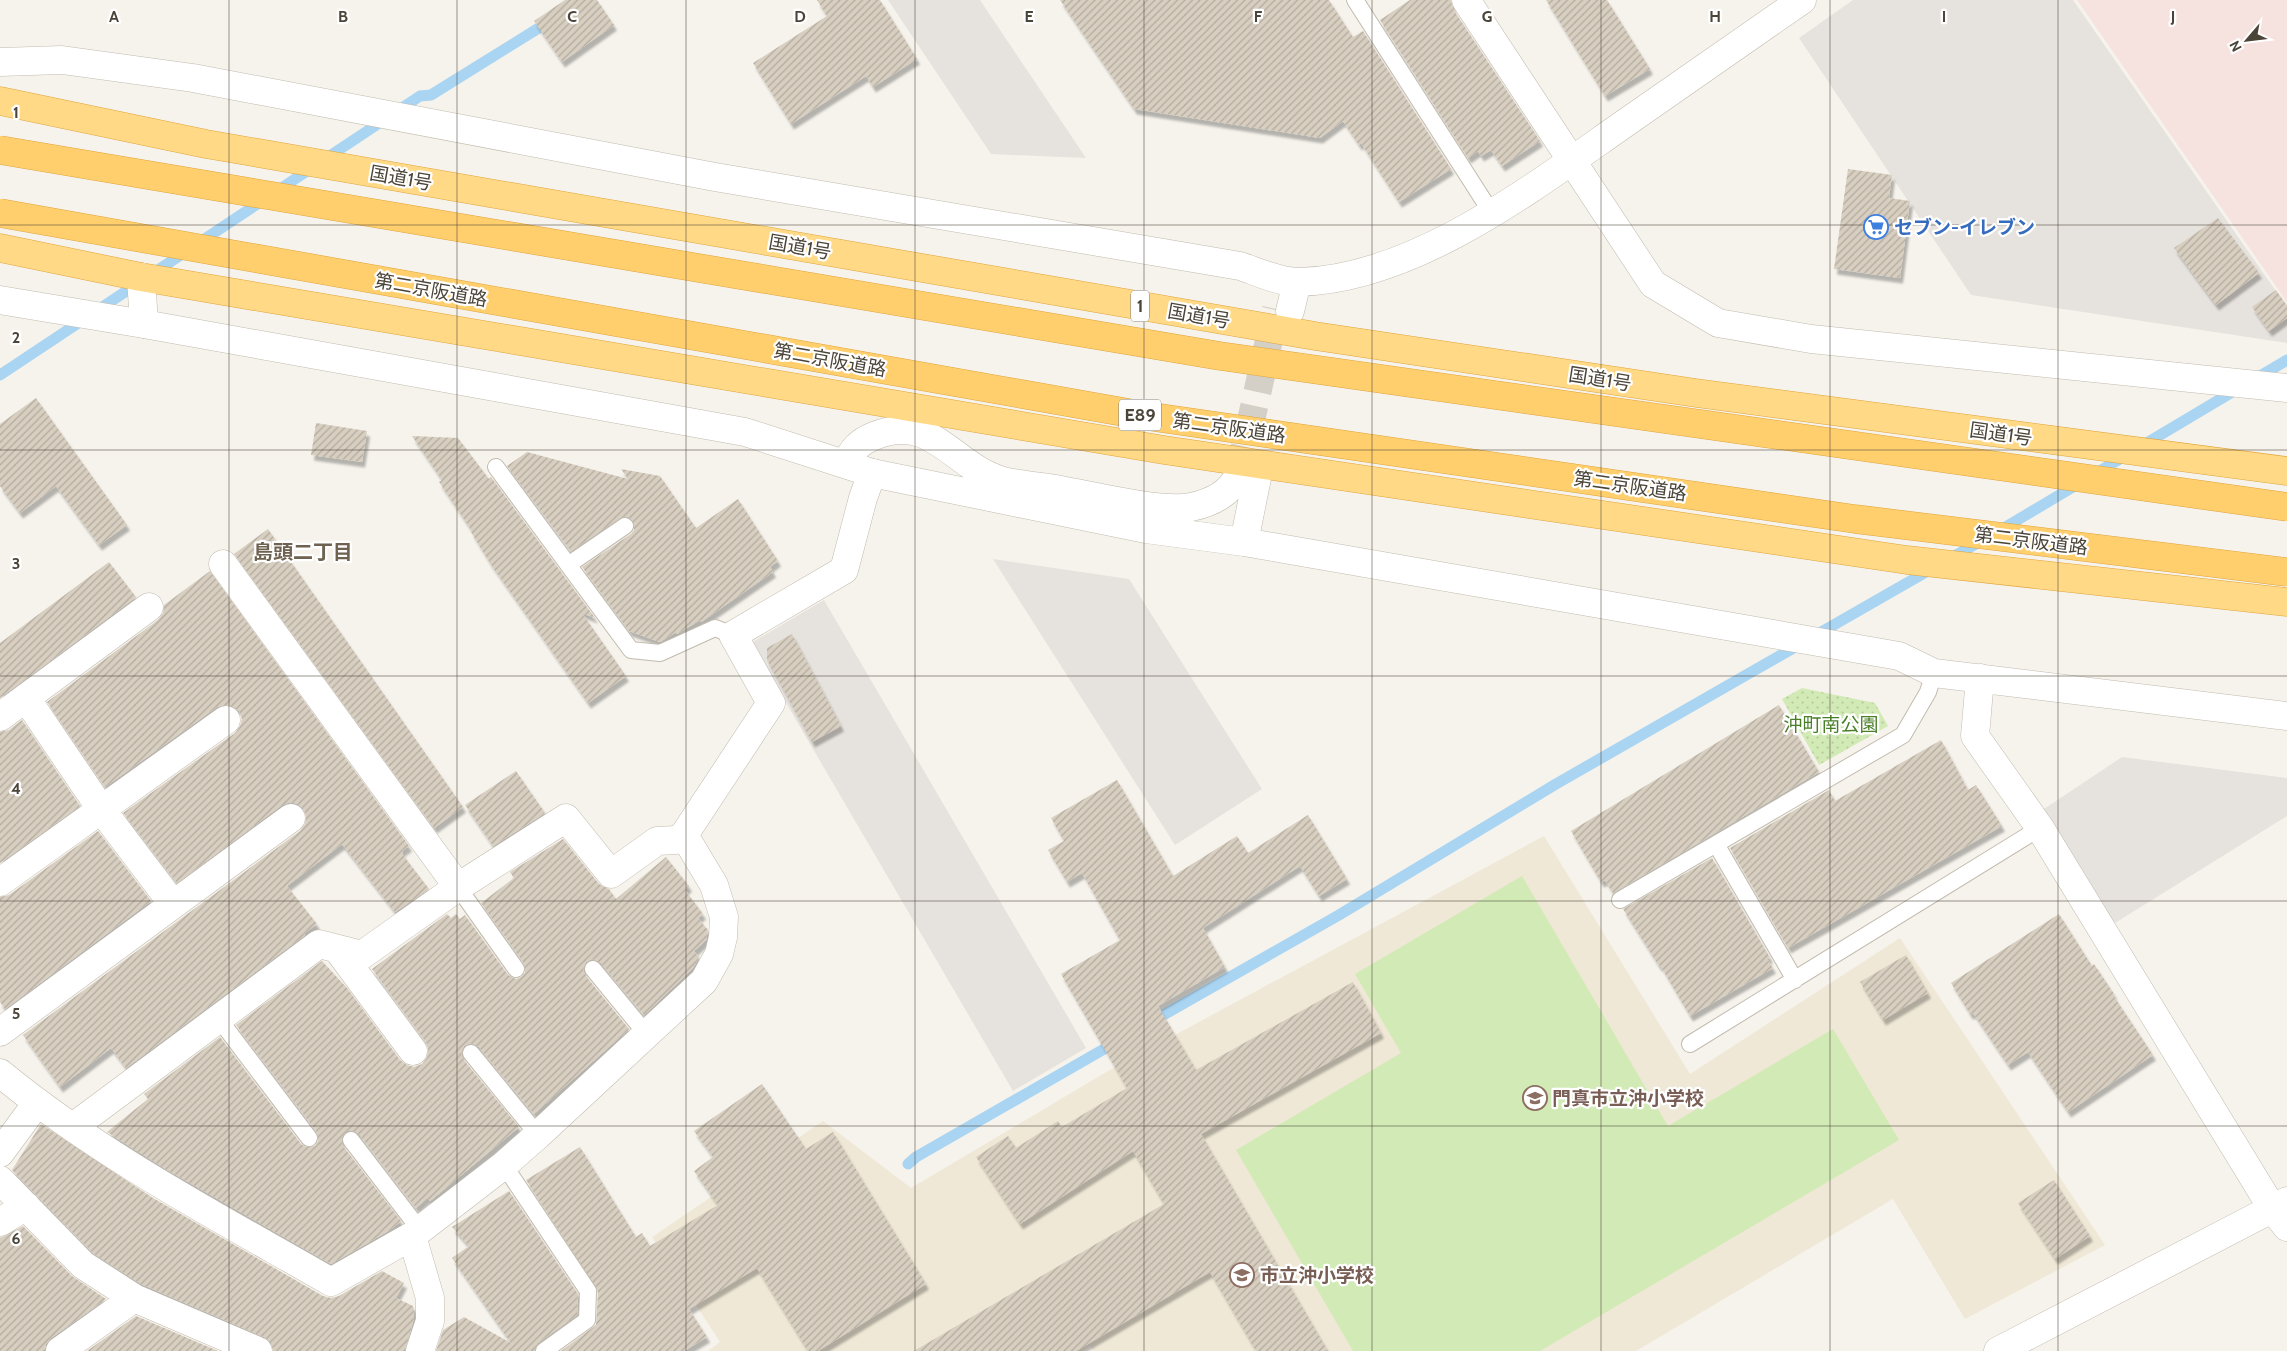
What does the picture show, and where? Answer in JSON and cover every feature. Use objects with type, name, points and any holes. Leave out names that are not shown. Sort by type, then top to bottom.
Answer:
[{"type":"highway","name":"国道1号","points":[[0,101],[216,145],[1286,331],[1696,394],[2287,471]]},
{"type":"highway","points":[[0,150],[1220,356],[2287,507]]},
{"type":"highway","name":"第二京阪道路","points":[[0,213],[1140,415],[1855,519],[2287,572]]},
{"type":"highway","points":[[0,248],[141,276],[1173,451],[1907,560],[2287,602]]},
{"type":"street","points":[[1466,0],[1653,284],[1718,323],[1811,339],[2287,388]]},
{"type":"street","points":[[4,61],[62,60],[193,78],[715,177],[1240,266],[1290,281],[1346,277],[1418,254],[1491,212],[1571,162],[1802,0]]},
{"type":"street","points":[[141,276],[144,324]]},
{"type":"street","points":[[1283,310],[1290,281]]},
{"type":"street","points":[[0,300],[144,324],[744,432],[872,473],[1146,529],[1244,542],[1899,656],[1934,673],[2287,716]]},
{"type":"street","points":[[863,498],[846,464],[851,451],[864,440],[880,433],[902,429],[920,431],[942,443],[969,465],[999,480],[1160,507],[1190,508],[1208,502],[1225,494],[1236,483],[1248,476],[1244,542]]},
{"type":"street","points":[[73,1127],[320,944],[362,955],[458,887],[566,818],[611,874],[657,841],[676,840],[684,834],[771,703],[733,635],[844,570],[863,498],[872,473]]},
{"type":"street","points":[[223,564],[458,887]]},
{"type":"street","points":[[0,717],[149,607]]},
{"type":"street","points":[[1980,678],[1974,736],[2040,828],[2282,1212],[1998,1351]]},
{"type":"street","points":[[26,698],[101,809],[173,904]]},
{"type":"street","points":[[0,882],[226,720]]},
{"type":"street","points":[[0,1032],[291,818]]},
{"type":"street","points":[[0,1073],[37,1103],[139,1171],[331,1282],[416,1233],[504,1165],[648,1036],[704,981],[714,967],[723,937],[724,917],[714,885],[684,834]]},
{"type":"street","points":[[338,950],[413,1051]]},
{"type":"street","points":[[0,1153],[37,1103]]},
{"type":"street","points":[[0,1180],[83,1264],[134,1298],[258,1351]]},
{"type":"street","points":[[0,1222],[26,1206]]},
{"type":"street","points":[[416,1233],[430,1298],[430,1321],[420,1351]]},
{"type":"street","points":[[60,1351],[134,1298]]},
{"type":"lane","points":[[1356,0],[1491,212]]},
{"type":"lane","points":[[496,467],[631,650],[660,653],[715,628],[733,635]]},
{"type":"lane","points":[[568,565],[625,526]]},
{"type":"lane","points":[[1620,900],[1903,735],[1928,692],[1934,673]]},
{"type":"lane","points":[[1690,1044],[2040,828]]},
{"type":"lane","points":[[1716,844],[1795,980]]},
{"type":"lane","points":[[458,887],[516,969]]},
{"type":"lane","points":[[593,969],[648,1036]]},
{"type":"lane","points":[[219,1019],[309,1138]]},
{"type":"lane","points":[[471,1054],[538,1135]]},
{"type":"lane","points":[[351,1140],[416,1233]]},
{"type":"lane","points":[[504,1165],[588,1291],[587,1320],[544,1351]]},
{"type":"shaded area","points":[[888,0],[980,0],[1086,158],[991,154]]},
{"type":"shaded area","points":[[1853,0],[2073,0],[2287,307],[2287,343],[1971,295],[1799,38]]},
{"type":"shaded area","points":[[2077,0],[2287,0],[2287,302]]},
{"type":"shaded area","points":[[993,559],[1129,579],[1262,789],[1175,845]]},
{"type":"shaded area","points":[[824,600],[1086,1048],[1013,1091],[751,643]]},
{"type":"shaded area","points":[[2122,757],[2287,778],[2287,816],[2115,923],[2041,811]]},
{"type":"shaded area","name":"門真市立沖小学校","points":[[1544,836],[1690,1074],[1900,938],[2105,1245],[1965,1319],[1893,1199],[1636,1351],[1093,1351],[1090,1346],[1082,1351],[708,1351],[720,1342],[652,1237],[823,1121],[911,1188],[1108,1071]]},
{"type":"green space","name":"沖町南公園","points":[[1802,688],[1875,703],[1888,726],[1819,765],[1782,699]]},
{"type":"green space","points":[[1522,876],[1668,1126],[1833,1029],[1899,1140],[1540,1351],[1353,1351],[1236,1150],[1401,1053],[1355,974]]},
{"type":"building","points":[[565,0],[597,0],[614,25],[562,62],[534,21]]},
{"type":"building","points":[[817,0],[880,0],[917,59],[873,87],[866,76],[791,124],[753,63],[827,16]]},
{"type":"building","points":[[1060,0],[1329,0],[1353,37],[1363,31],[1451,169],[1399,202],[1361,143],[1359,145],[1343,121],[1320,138],[1134,109]]},
{"type":"building","points":[[1410,0],[1451,0],[1453,9],[1540,141],[1502,166],[1491,150],[1481,156],[1478,151],[1468,158],[1380,20]]},
{"type":"building","points":[[1546,0],[1607,0],[1650,69],[1605,96]]},
{"type":"building","points":[[1848,169],[1892,175],[1889,198],[1910,201],[1900,278],[1834,269]]},
{"type":"building","points":[[2218,218],[2259,273],[2216,305],[2174,248]]},
{"type":"building","points":[[2276,290],[2287,306],[2287,318],[2269,331],[2252,307]]},
{"type":"building","points":[[36,398],[127,525],[99,545],[56,486],[20,513],[0,486],[0,424]]},
{"type":"building","points":[[316,423],[367,431],[362,462],[311,455]]},
{"type":"building","points":[[412,436],[458,438],[489,479],[491,477],[595,618],[582,613],[626,676],[588,703],[490,563],[472,531],[439,482],[442,480]]},
{"type":"building","points":[[527,452],[628,479],[621,469],[660,476],[696,528],[738,499],[778,561],[770,567],[773,572],[701,622],[700,620],[660,642],[629,631],[582,567],[631,534],[634,530],[633,521],[629,517],[620,518],[571,551],[507,466]]},
{"type":"building","points":[[268,529],[463,807],[434,828],[234,554]]},
{"type":"building","points":[[109,562],[136,597],[0,698],[0,643]]},
{"type":"building","points":[[210,571],[409,846],[402,851],[403,855],[429,889],[395,912],[342,844],[287,886],[317,924],[303,934],[305,935],[126,1068],[111,1048],[60,1087],[23,1035],[300,831],[305,824],[306,816],[303,808],[298,804],[290,802],[282,805],[177,883],[123,813],[235,733],[242,719],[239,711],[232,706],[224,705],[217,707],[105,787],[47,702],[158,620],[163,613],[164,605]]},
{"type":"building","points":[[792,634],[841,726],[812,742],[767,660],[767,648]]},
{"type":"building","points":[[1779,705],[1819,772],[1613,893],[1605,880],[1601,882],[1571,831]]},
{"type":"building","points":[[22,720],[80,806],[0,863],[0,732],[9,730]]},
{"type":"building","points":[[1941,740],[1968,790],[1976,785],[2002,826],[1788,948],[1730,848],[1829,790],[1835,801]]},
{"type":"building","points":[[516,771],[545,813],[493,846],[465,805]]},
{"type":"building","points":[[1117,780],[1173,876],[1237,836],[1248,853],[1308,815],[1347,879],[1319,896],[1300,866],[1203,928],[1225,967],[1158,1006],[1196,1070],[1353,982],[1381,1033],[1201,1134],[1328,1351],[1256,1351],[1210,1272],[1076,1351],[914,1351],[1164,1204],[1133,1151],[1020,1224],[976,1157],[1008,1136],[1016,1148],[1058,1121],[1062,1127],[1127,1088],[1061,974],[1120,940],[1082,873],[1067,882],[1048,850],[1064,841],[1051,818]]},
{"type":"building","points":[[98,831],[151,901],[5,1009],[0,1002],[0,897],[9,895]]},
{"type":"building","points":[[563,839],[599,884],[609,889],[616,899],[666,857],[689,886],[685,890],[703,914],[698,918],[708,930],[706,940],[694,951],[699,957],[693,968],[644,1015],[601,963],[592,959],[586,962],[583,970],[585,975],[629,1029],[534,1114],[479,1047],[470,1043],[464,1046],[461,1054],[463,1059],[519,1127],[430,1201],[427,1198],[416,1208],[359,1134],[350,1130],[345,1132],[341,1141],[343,1146],[401,1221],[390,1230],[331,1264],[169,1171],[107,1132],[148,1099],[144,1094],[220,1037],[301,1144],[306,1147],[315,1146],[318,1141],[317,1132],[236,1025],[322,961],[347,988],[400,1060],[414,1067],[422,1064],[427,1057],[428,1049],[426,1042],[372,969],[447,914],[451,918],[456,914],[460,919],[465,915],[508,975],[516,979],[521,977],[525,973],[524,963],[481,903],[514,878],[510,872]]},
{"type":"building","points":[[1712,858],[1770,958],[1767,959],[1773,968],[1690,1016],[1660,965],[1623,909]]},
{"type":"building","points":[[2059,914],[2153,1055],[2068,1112],[2028,1052],[2008,1065],[1973,1013],[1970,1014],[1951,983]]},
{"type":"building","points":[[1906,955],[1928,993],[1883,1020],[1860,982]]},
{"type":"building","points":[[762,1084],[806,1149],[833,1132],[926,1284],[818,1351],[808,1351],[757,1268],[689,1309],[707,1337],[684,1351],[561,1351],[596,1325],[598,1291],[526,1180],[580,1147],[636,1237],[642,1233],[650,1246],[718,1205],[694,1171],[713,1157],[694,1131]]},
{"type":"building","points":[[41,1124],[153,1198],[323,1296],[331,1298],[339,1296],[382,1271],[404,1283],[396,1298],[413,1306],[414,1310],[414,1318],[405,1351],[273,1351],[271,1342],[264,1337],[141,1284],[93,1253],[12,1170]]},
{"type":"building","points":[[2054,1180],[2090,1236],[2055,1259],[2018,1203]]},
{"type":"building","points":[[509,1191],[578,1294],[577,1315],[538,1343],[534,1351],[436,1351],[443,1330],[464,1317],[511,1343],[452,1258],[469,1246],[452,1227]]},
{"type":"building","points":[[23,1226],[72,1276],[106,1299],[51,1338],[46,1344],[45,1351],[0,1351],[0,1238]]},
{"type":"building","points":[[136,1316],[218,1351],[87,1351]]},
{"type":"waterway","points":[[0,375],[420,96],[431,95],[550,21]]},
{"type":"waterway","points":[[2255,379],[2287,360]]},
{"type":"waterway","points":[[1999,531],[2239,388]]},
{"type":"waterway","points":[[1949,559],[1983,540]]},
{"type":"waterway","points":[[1151,1022],[1339,915],[1556,784],[1933,568]]},
{"type":"waterway","points":[[908,1164],[916,1157],[1118,1041]]},
{"type":"tunnel","points":[[1239,474],[1276,309]]},
{"type":"place","name":"セブン-イレブン","points":[[1876,227]]},
{"type":"place","name":"門真市立沖小学校","points":[[1535,1098]]},
{"type":"place","name":"市立沖小学校","points":[[1242,1275]]},
{"type":"district","name":"島頭二丁目","points":[[303,552]]}]
